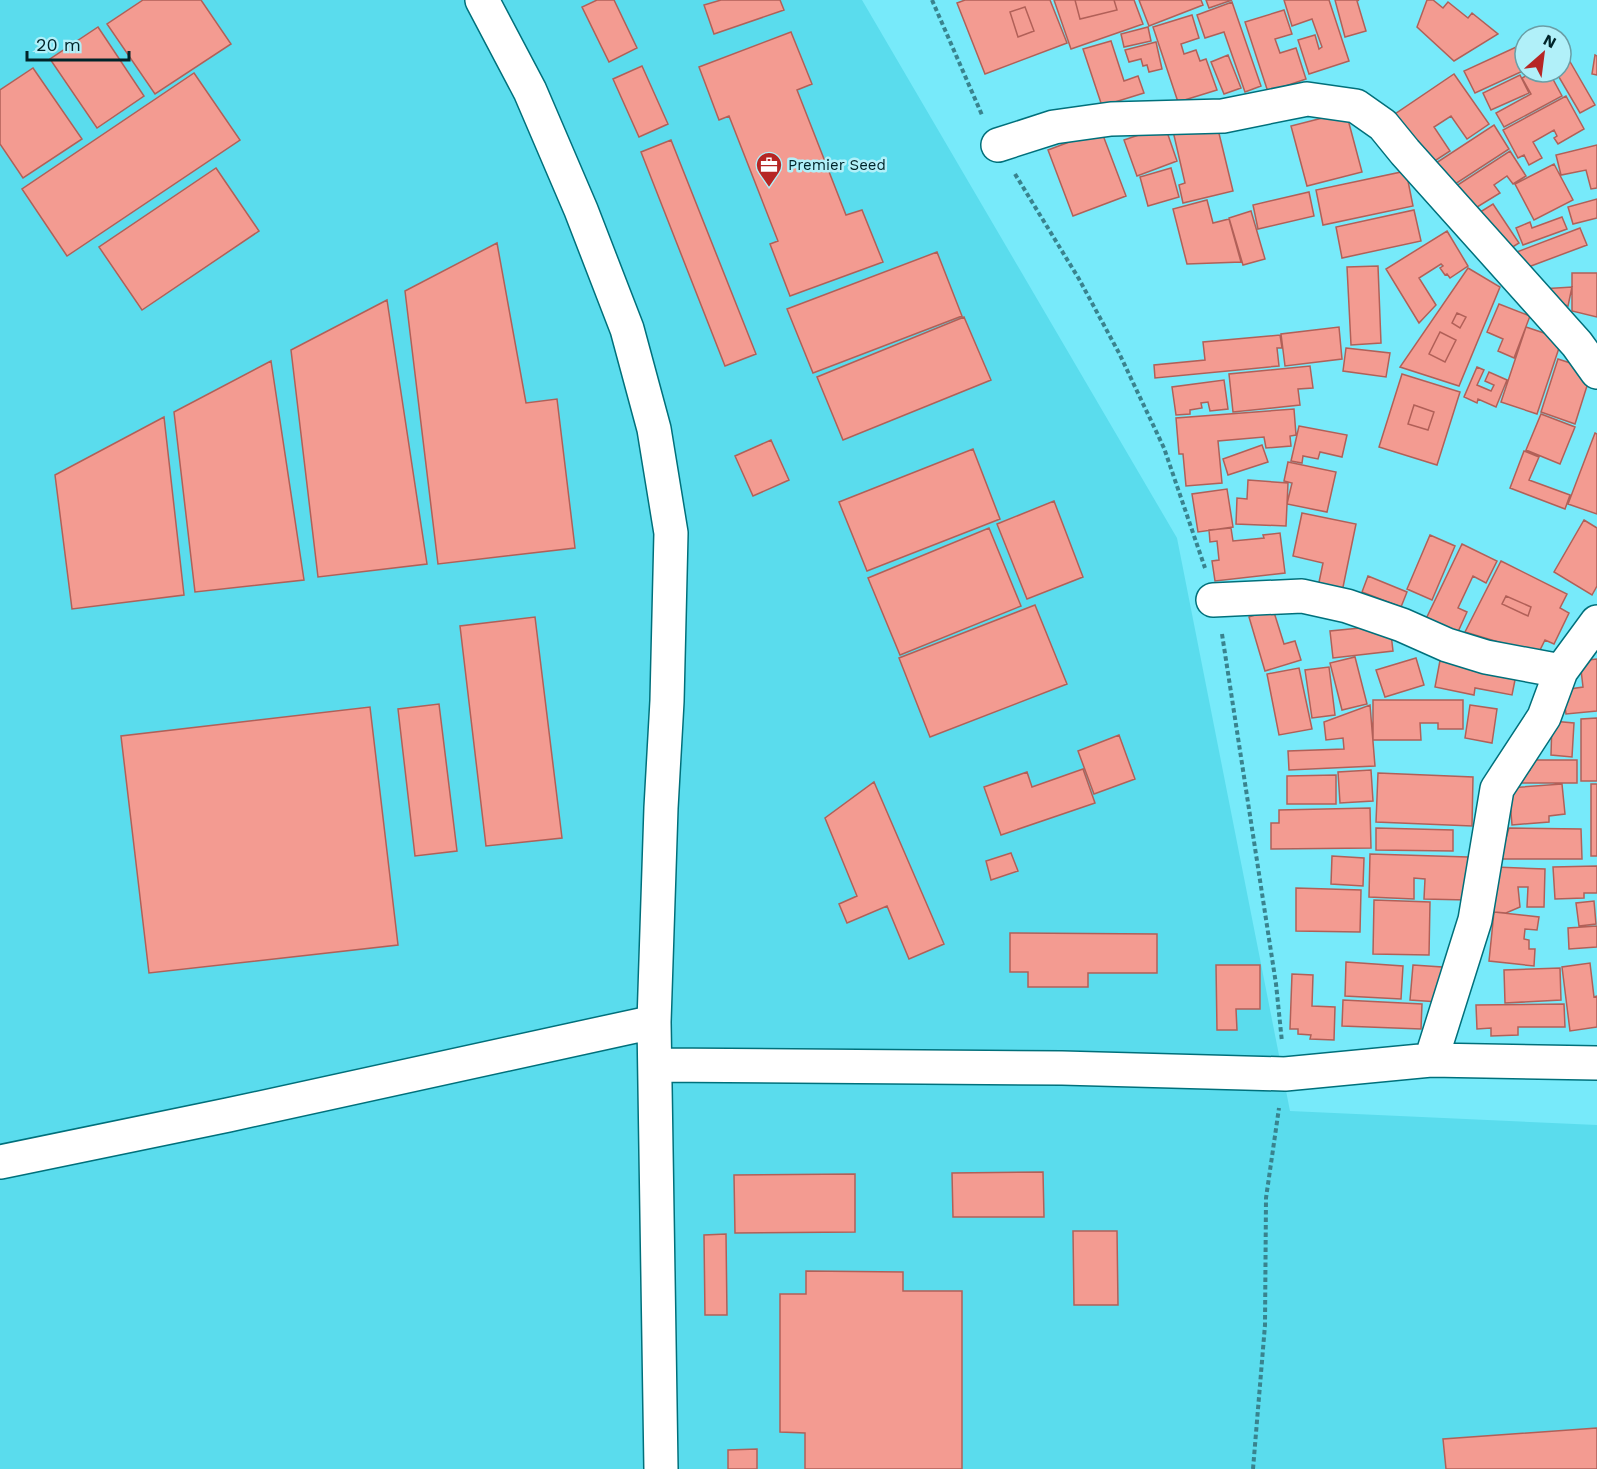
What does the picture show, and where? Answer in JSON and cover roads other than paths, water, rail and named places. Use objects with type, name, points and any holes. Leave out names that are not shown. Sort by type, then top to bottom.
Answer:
[{"type":"street","points":[[482,0],[530,92],[585,221],[627,329],[654,429],[671,533],[667,701],[660,808],[654,1022],[661,1469]]},
{"type":"street","points":[[998,145],[1054,127],[1111,119],[1223,116],[1307,99],[1356,106],[1383,124],[1405,152],[1577,344],[1597,372]]},
{"type":"street","points":[[1213,600],[1302,596],[1347,606],[1447,645],[1486,657],[1561,671]]},
{"type":"street","points":[[1431,1060],[1475,920],[1497,789],[1544,717],[1561,671],[1597,622]]},
{"type":"street","points":[[0,1162],[239,1113],[654,1022]]},
{"type":"street","points":[[656,1065],[1062,1068],[1285,1074],[1431,1060],[1597,1063]]},
{"type":"place","name":"Premier Seed","points":[[769,188]]}]
